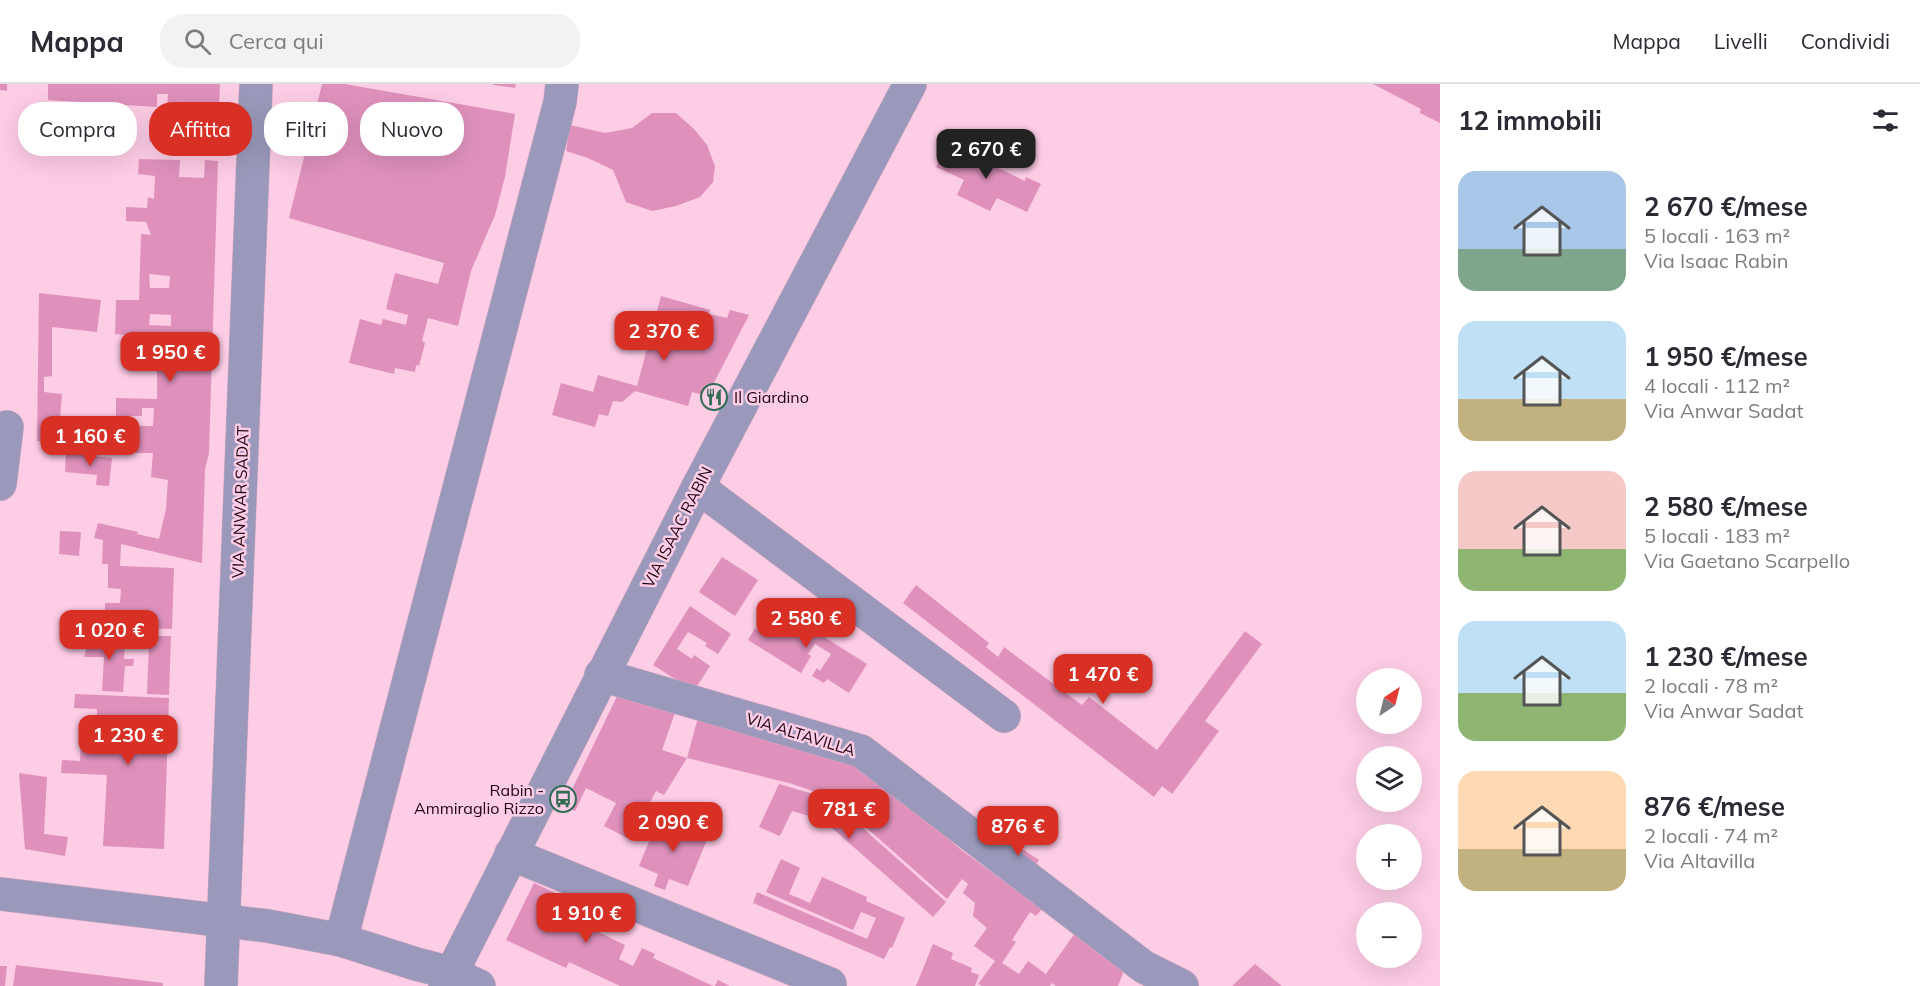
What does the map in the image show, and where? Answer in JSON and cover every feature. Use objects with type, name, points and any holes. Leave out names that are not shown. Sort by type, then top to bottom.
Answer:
[{"type":"street","name":"VIA ANWAR SADAT","points":[[221,986],[256,84]]},
{"type":"street","points":[[341,940],[560,102],[562,84]]},
{"type":"street","name":"VIA ISAAC RABIN","points":[[450,983],[511,854],[601,675],[910,84]]},
{"type":"street","points":[[0,484],[7,427]]},
{"type":"street","points":[[698,487],[1004,716]]},
{"type":"street","name":"VIA ALTAVILLA","points":[[601,675],[861,751],[1144,967],[1182,986]]},
{"type":"street","points":[[511,854],[830,984]]},
{"type":"street","points":[[0,894],[268,926],[341,940],[450,983]]},
{"type":"building","points":[[0,84],[7,84],[7,91],[0,90]]},
{"type":"building","points":[[48,84],[220,84],[219,102],[167,102],[168,94],[157,94],[157,102],[149,102],[149,106],[137,106],[137,102],[48,100]]},
{"type":"building","points":[[322,84],[345,84],[447,102],[360,102],[360,156],[464,156],[464,105],[515,114],[505,177],[495,215],[471,271],[458,326],[428,318],[422,341],[425,343],[419,366],[416,365],[415,372],[395,368],[394,374],[349,363],[360,319],[381,325],[383,319],[406,325],[408,315],[386,309],[395,273],[438,284],[444,263],[289,218],[304,156],[348,156],[348,102],[318,102]]},
{"type":"building","points":[[493,84],[516,84],[515,88]]},
{"type":"building","points":[[1373,84],[1440,84],[1440,123],[1420,113],[1421,109]]},
{"type":"building","points":[[652,113],[676,113],[707,145],[715,166],[713,182],[700,197],[676,206],[652,211],[626,202],[613,170],[566,151],[570,125],[605,133],[632,128]]},
{"type":"building","points":[[950,137],[966,145],[963,151],[1025,181],[1026,177],[1041,184],[1027,212],[997,198],[990,211],[957,195],[964,180],[936,167]]},
{"type":"building","points":[[139,159],[180,160],[179,177],[204,178],[205,160],[218,161],[209,453],[205,469],[202,563],[121,544],[120,566],[174,568],[172,629],[105,627],[105,603],[120,603],[121,589],[108,588],[108,564],[102,564],[103,540],[94,538],[98,523],[159,539],[166,509],[168,480],[151,477],[153,453],[133,453],[136,439],[129,438],[129,430],[133,430],[134,426],[153,426],[154,408],[142,408],[142,416],[116,416],[116,398],[157,399],[157,338],[115,334],[116,300],[139,300],[141,234],[151,235],[146,222],[126,221],[126,207],[147,208],[148,197],[154,199],[155,176],[138,174]],"holes":[[[149,274],[170,276],[169,288],[150,288]],[[150,314],[171,315],[171,326],[149,325]]]},
{"type":"building","points":[[39,293],[101,300],[97,332],[52,327],[52,376],[44,377],[44,392],[62,394],[58,443],[37,441]]},
{"type":"building","points":[[661,296],[710,310],[709,314],[727,318],[730,310],[749,315],[707,396],[692,392],[688,406],[635,391],[622,402],[613,401],[608,416],[599,414],[595,427],[552,415],[561,383],[593,392],[598,375],[637,386]]},
{"type":"building","points":[[66,453],[112,458],[109,486],[96,485],[97,475],[65,472]]},
{"type":"building","points":[[60,531],[81,532],[79,556],[59,554]]},
{"type":"building","points":[[722,557],[758,580],[735,616],[699,592]]},
{"type":"building","points":[[916,585],[989,643],[986,647],[998,657],[1004,647],[1082,705],[1089,697],[1157,750],[1245,631],[1262,644],[1205,721],[1219,731],[1172,794],[1162,786],[1154,797],[903,603]]},
{"type":"building","points":[[772,604],[867,664],[849,693],[827,679],[824,683],[812,676],[817,668],[820,671],[831,654],[815,644],[808,654],[811,656],[801,673],[748,640],[755,628],[759,632],[772,612],[768,610]]},
{"type":"building","points":[[690,606],[731,634],[718,654],[705,646],[707,643],[688,632],[677,649],[692,659],[694,655],[710,666],[694,691],[653,665]]},
{"type":"building","points":[[85,634],[107,635],[107,642],[125,643],[124,659],[134,659],[133,666],[125,666],[123,692],[102,691],[104,657],[84,657]]},
{"type":"building","points":[[158,636],[171,636],[169,695],[147,694],[149,644],[158,644]]},
{"type":"building","points":[[621,688],[678,704],[662,750],[687,758],[664,795],[656,791],[631,840],[604,826],[616,803],[586,788],[575,811],[564,806]]},
{"type":"building","points":[[75,694],[169,698],[164,849],[103,846],[107,775],[61,773],[62,760],[80,761],[81,740],[92,740],[92,728],[97,728],[97,709],[74,708]]},
{"type":"building","points":[[700,710],[838,750],[899,796],[960,849],[1042,909],[1036,916],[1030,912],[1012,940],[1016,942],[1002,963],[1019,974],[1028,961],[1046,974],[1075,933],[1117,962],[1123,973],[1118,986],[1056,986],[1052,983],[1050,986],[982,986],[978,984],[995,961],[974,946],[987,928],[973,916],[975,903],[963,893],[968,884],[962,879],[947,899],[843,807],[843,801],[789,783],[687,758]]},
{"type":"building","points":[[19,773],[47,777],[44,834],[68,837],[65,856],[25,849]]},
{"type":"building","points":[[779,784],[830,799],[946,902],[933,917],[823,820],[792,811],[780,836],[759,827]]},
{"type":"building","points":[[659,817],[708,837],[688,886],[669,879],[665,890],[654,886],[658,874],[639,866]]},
{"type":"building","points":[[1007,839],[1039,860],[1029,875],[997,853]]},
{"type":"building","points":[[781,859],[800,868],[789,894],[810,903],[822,877],[867,897],[866,901],[905,918],[892,948],[890,947],[884,959],[753,903],[757,892],[867,939],[876,918],[861,912],[853,930],[766,892]]},
{"type":"building","points":[[534,883],[593,911],[586,926],[625,945],[619,959],[633,966],[642,948],[655,954],[653,958],[713,986],[620,986],[569,962],[566,968],[506,940]]},
{"type":"building","points":[[933,944],[953,953],[951,959],[972,968],[971,972],[979,975],[975,986],[916,986]]},
{"type":"building","points":[[1255,964],[1282,986],[1232,986]]},
{"type":"building","points":[[16,965],[163,983],[163,986],[13,986]]},
{"type":"building","points":[[0,966],[7,966],[5,986],[0,986]]},
{"type":"building","points":[[718,980],[730,986],[715,986]]},
{"type":"place","name":"Il Giardino","points":[[714,397]]},
{"type":"place","name":"Rabin - Ammiraglio Rizzo","points":[[563,799]]}]
